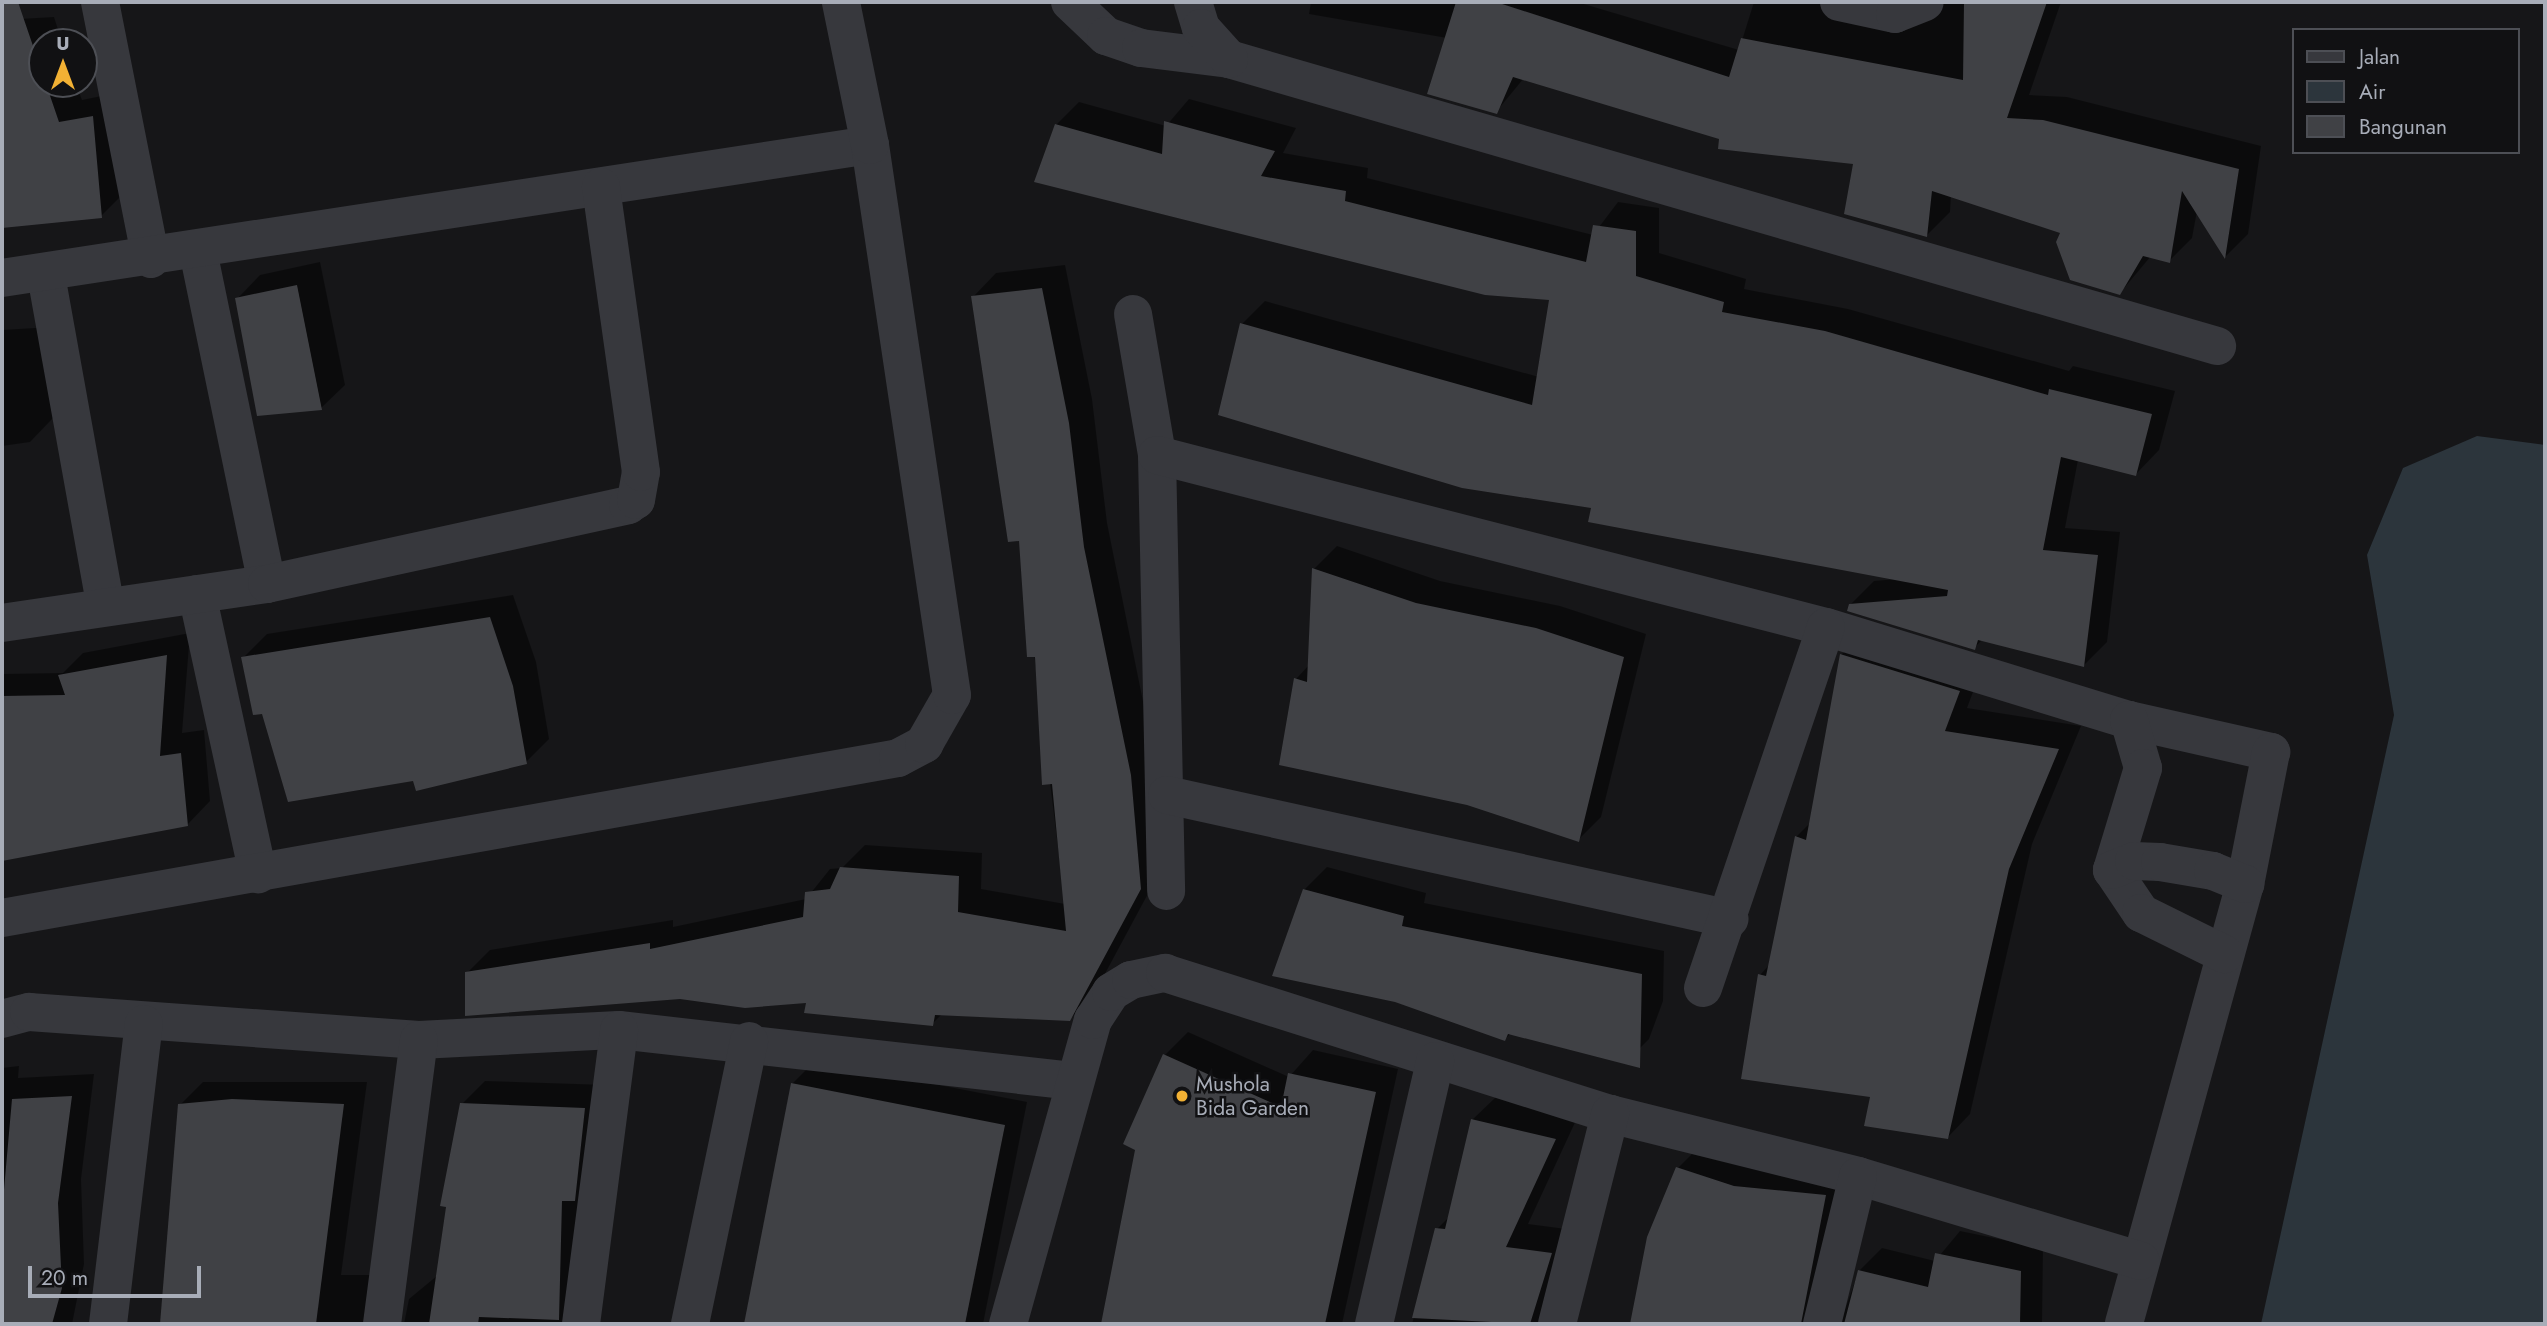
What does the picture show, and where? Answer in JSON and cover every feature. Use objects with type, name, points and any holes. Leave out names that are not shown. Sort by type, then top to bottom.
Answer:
[{"type":"street","points":[[100,2],[151,259]]},
{"type":"street","points":[[2,918],[898,758],[924,744],[952,695],[870,145],[841,2]]},
{"type":"street","points":[[1070,2],[1106,36],[1229,59],[2217,346]]},
{"type":"street","points":[[1193,2],[1201,28],[1229,59]]},
{"type":"street","points":[[1839,2],[1895,14],[1925,2]]},
{"type":"street","points":[[2,278],[46,275],[151,259],[870,145]]},
{"type":"street","points":[[2,623],[267,584],[635,500],[641,472],[601,187]]},
{"type":"street","points":[[198,251],[267,584]]},
{"type":"street","points":[[46,275],[106,607]]},
{"type":"street","points":[[1133,314],[1157,455],[1167,795],[1166,891]]},
{"type":"street","points":[[1157,455],[1826,626],[2129,720],[2271,752],[2245,884],[2124,1324]]},
{"type":"street","points":[[197,594],[258,874]]},
{"type":"street","points":[[1703,988],[1730,919],[1826,626]]},
{"type":"street","points":[[2112,870],[2143,768],[2129,720]]},
{"type":"street","points":[[1167,795],[1730,919]]},
{"type":"street","points":[[2112,870],[2134,862],[2160,862],[2213,871],[2245,884]]},
{"type":"street","points":[[2112,870],[2141,913],[2224,954]]},
{"type":"street","points":[[1008,1324],[1072,1081],[1093,1020],[1111,992],[1130,980],[1165,973],[1253,996],[1435,1061],[1610,1114],[1858,1176],[2141,1261]]},
{"type":"street","points":[[2,1019],[29,1012],[144,1024],[419,1040],[619,1030],[749,1041],[1072,1081]]},
{"type":"street","points":[[108,1324],[144,1024]]},
{"type":"street","points":[[581,1324],[619,1030]]},
{"type":"street","points":[[382,1324],[419,1040]]},
{"type":"street","points":[[690,1324],[749,1041]]},
{"type":"street","points":[[1374,1324],[1435,1061]]},
{"type":"street","points":[[1557,1324],[1610,1114]]},
{"type":"street","points":[[1822,1324],[1858,1176]]},
{"type":"water","points":[[2477,436],[2545,445],[2545,1324],[2261,1324],[2394,715],[2367,555],[2403,468]]},
{"type":"building","points":[[2,2],[18,2],[28,31],[28,98],[51,98],[59,122],[93,116],[102,218],[2,228]]},
{"type":"building","points":[[1456,2],[1496,2],[1729,77],[1741,38],[1963,80],[1964,2],[2047,2],[2007,118],[2043,120],[2239,169],[2225,259],[2182,191],[2170,263],[2143,256],[2120,295],[2070,280],[2056,242],[2060,233],[1932,191],[1927,237],[1844,214],[1853,164],[1718,149],[1719,139],[1513,77],[1497,114],[1427,94]]},
{"type":"building","points":[[1164,121],[1275,151],[1261,176],[1346,191],[1345,201],[1586,262],[1593,225],[1636,231],[1636,276],[1724,302],[1722,312],[1825,331],[2048,395],[2049,389],[2152,414],[2136,476],[2061,457],[2043,550],[2098,555],[2084,667],[1978,640],[1975,650],[1847,611],[1849,604],[1947,596],[1948,590],[1588,522],[1591,508],[1462,488],[1218,415],[1240,323],[1532,405],[1549,300],[1485,295],[1034,182],[1055,124],[1162,154]]},
{"type":"building","points":[[297,285],[322,410],[257,416],[235,298]]},
{"type":"building","points":[[1042,288],[1069,423],[1084,547],[1131,775],[1141,889],[1070,1021],[935,1015],[933,1026],[804,1013],[806,1003],[745,1008],[680,999],[465,1016],[465,972],[650,943],[650,949],[803,917],[805,892],[830,889],[840,867],[959,876],[958,912],[1066,931],[1052,784],[1042,785],[1035,657],[1027,657],[1019,541],[1008,542],[971,296]]},
{"type":"building","points":[[1312,568],[1416,603],[1536,628],[1624,657],[1579,842],[1467,805],[1279,765],[1294,678],[1307,682]]},
{"type":"building","points":[[490,617],[513,686],[527,764],[416,791],[413,781],[288,802],[262,714],[253,715],[241,657]]},
{"type":"building","points":[[1840,654],[1960,691],[1945,731],[2059,749],[2009,869],[1948,1139],[1864,1126],[1870,1097],[1741,1079],[1758,974],[1766,976],[1795,836],[1806,840]]},
{"type":"building","points":[[167,655],[160,756],[181,753],[188,826],[2,861],[2,696],[65,695],[58,675]]},
{"type":"building","points":[[1303,889],[1404,916],[1402,926],[1642,974],[1640,1068],[1508,1034],[1505,1041],[1395,1002],[1272,976]]},
{"type":"building","points":[[1163,1054],[1281,1107],[1288,1073],[1376,1092],[1325,1324],[1101,1324],[1135,1150],[1123,1144]]},
{"type":"building","points":[[791,1083],[1005,1125],[965,1324],[744,1324]]},
{"type":"building","points":[[72,1096],[58,1203],[62,1288],[52,1324],[2,1324],[2,1212],[12,1099]]},
{"type":"building","points":[[232,1099],[344,1104],[316,1324],[160,1324],[178,1104]]},
{"type":"building","points":[[460,1103],[585,1108],[575,1201],[562,1201],[559,1320],[479,1317],[478,1324],[429,1324],[446,1207],[440,1206]]},
{"type":"building","points":[[1471,1119],[1556,1139],[1506,1247],[1552,1253],[1530,1324],[1412,1318],[1435,1228],[1445,1229]]},
{"type":"building","points":[[1676,1167],[1734,1186],[1826,1195],[1801,1324],[1630,1324],[1647,1237]]},
{"type":"building","points":[[1935,1253],[2021,1271],[2020,1324],[1844,1324],[1858,1270],[1928,1287]]},
{"type":"place","name":"Mushola Bida Garden","points":[[1182,1096]]}]
